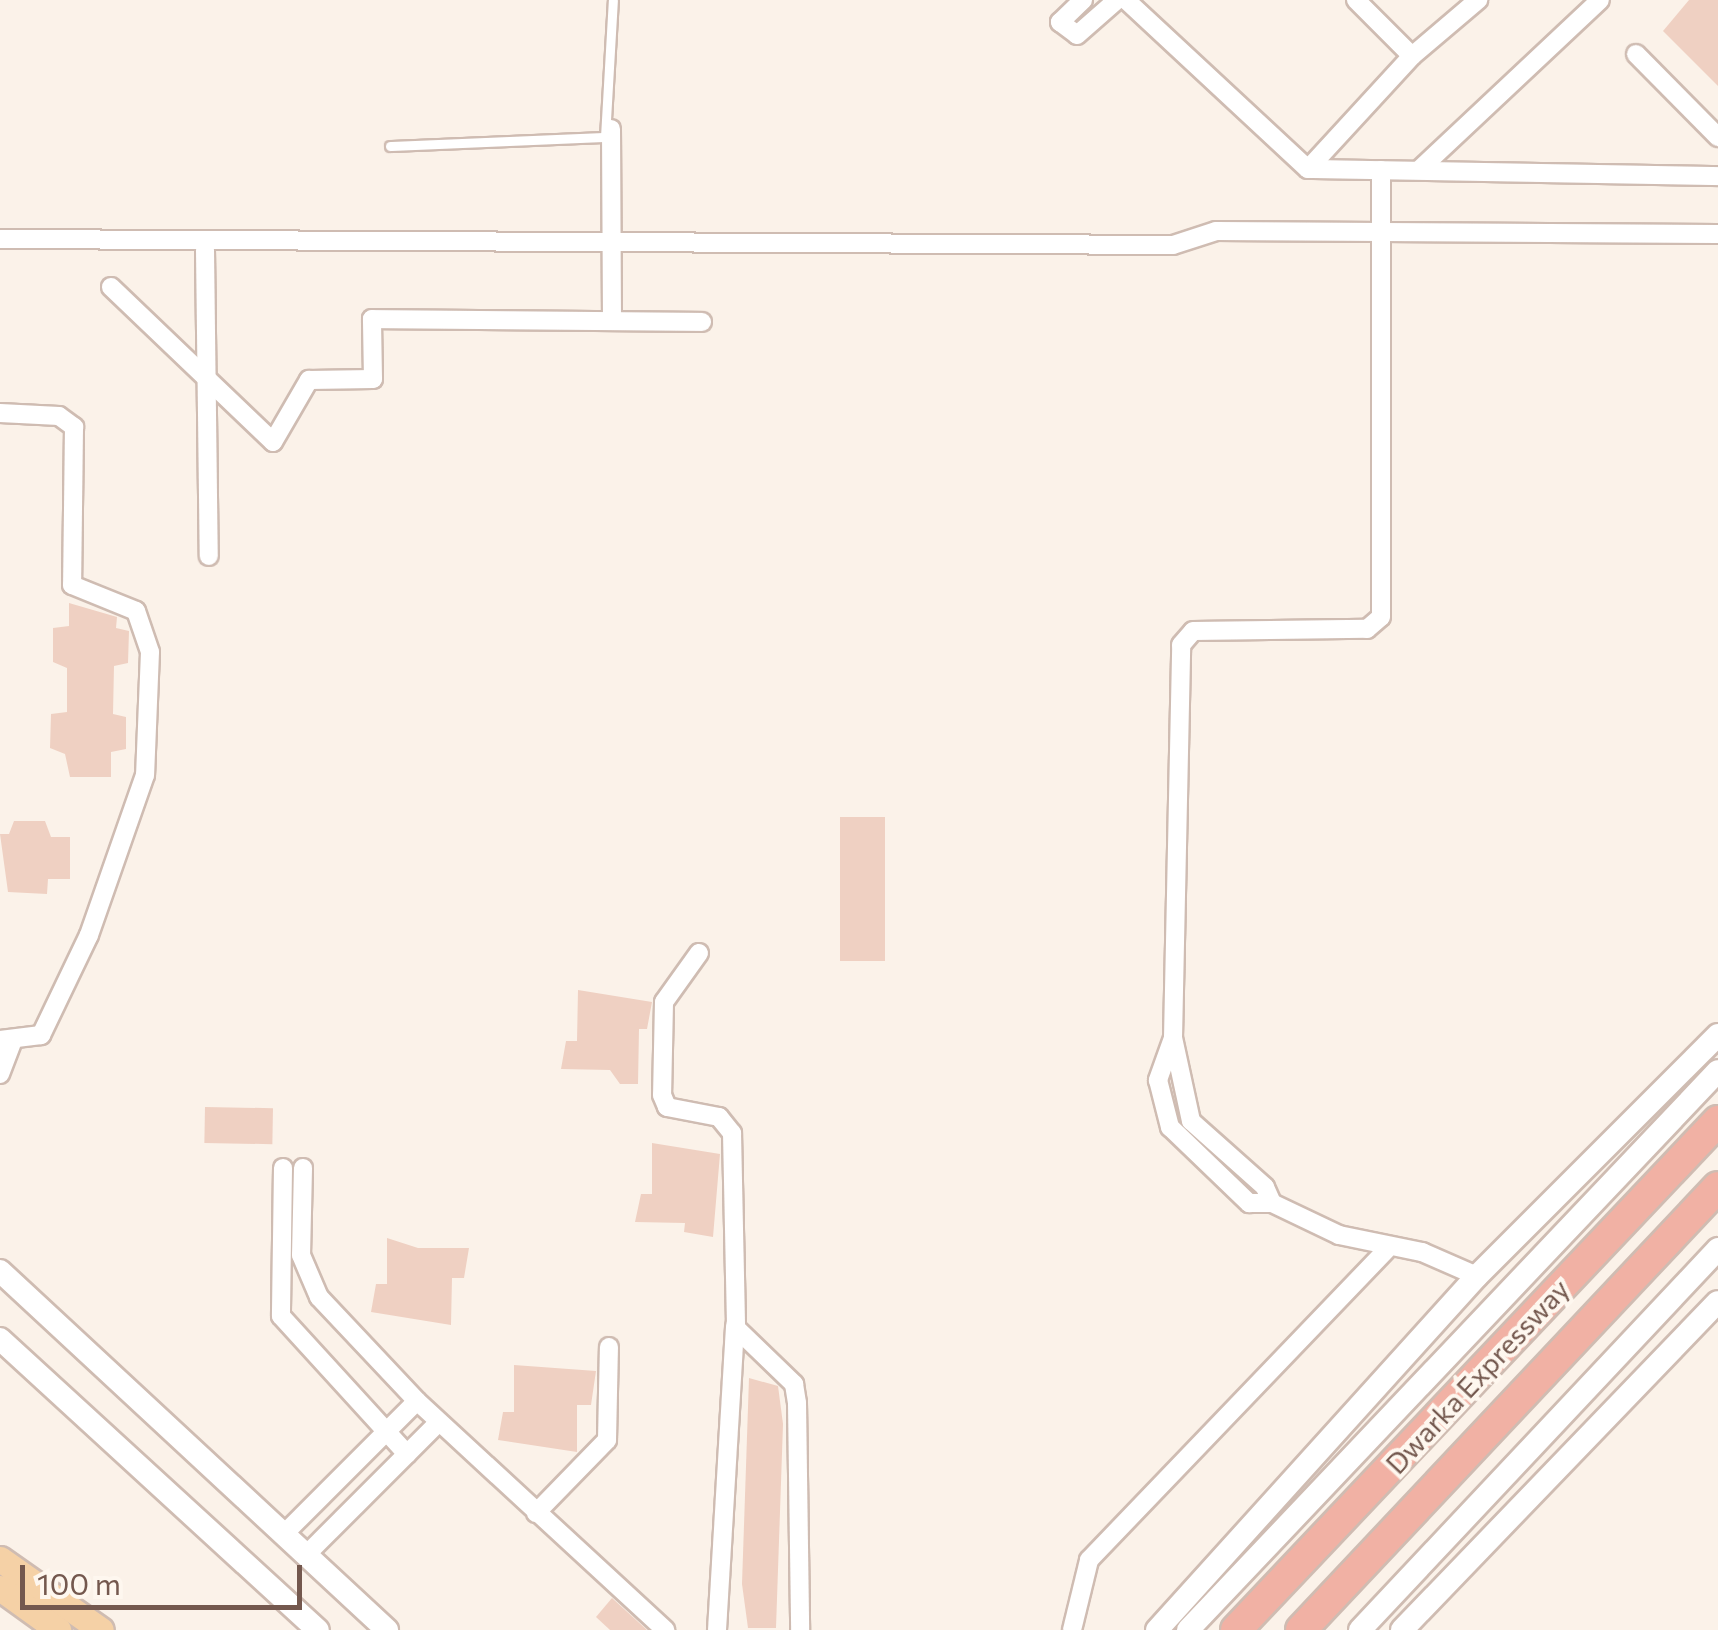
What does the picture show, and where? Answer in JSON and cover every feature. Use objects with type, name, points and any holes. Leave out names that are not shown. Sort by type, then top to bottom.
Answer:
[{"type":"highway","name":"Dwarka Expressway","points":[[1236,1630],[1718,1121]]},
{"type":"highway","name":"Dwarka Expressway","points":[[1301,1630],[1718,1187]]},
{"type":"main road","points":[[0,1559],[101,1630]]},
{"type":"main road","points":[[2,1592],[58,1630]]},
{"type":"street","points":[[1083,0],[1060,22],[1078,36],[1117,0]]},
{"type":"street","points":[[1126,0],[1308,169],[1718,176]]},
{"type":"street","points":[[1356,0],[1412,56]]},
{"type":"street","points":[[1308,169],[1412,56],[1478,0]]},
{"type":"street","points":[[1418,170],[1598,1]]},
{"type":"street","points":[[1636,54],[1718,137]]},
{"type":"street","points":[[610,130],[612,321]]},
{"type":"street","points":[[1381,170],[1380,617],[1367,629],[1185,636],[1174,1038],[1191,1121],[1265,1187],[1272,1204],[1386,1250],[1422,1252],[1477,1276]]},
{"type":"street","points":[[0,239],[1174,246],[1216,231],[1718,234]]},
{"type":"street","points":[[205,250],[209,556]]},
{"type":"street","points":[[112,287],[273,442],[309,380],[373,379],[372,319],[702,322]]},
{"type":"street","points":[[0,413],[59,416],[74,427],[72,585],[136,611],[150,652],[145,775],[89,935],[41,1035],[6,1040],[0,1073]]},
{"type":"street","points":[[698,953],[664,1002],[662,1095],[667,1106],[710,1114],[732,1133],[735,1321],[717,1630]]},
{"type":"street","points":[[1157,1630],[1477,1276],[1718,1035]]},
{"type":"street","points":[[1188,1630],[1718,1072]]},
{"type":"street","points":[[283,1168],[281,1316],[407,1454]]},
{"type":"street","points":[[303,1168],[305,1278],[417,1401],[664,1630]]},
{"type":"street","points":[[1360,1630],[1718,1249]]},
{"type":"street","points":[[1072,1630],[1089,1560],[1386,1250]]},
{"type":"street","points":[[0,1271],[286,1532],[387,1630]]},
{"type":"street","points":[[1402,1630],[1718,1302]]},
{"type":"street","points":[[735,1321],[744,1343],[794,1384],[798,1403],[800,1630]]},
{"type":"street","points":[[0,1339],[318,1630]]},
{"type":"street","points":[[536,1513],[608,1440],[608,1347]]},
{"type":"street","points":[[286,1532],[417,1401]]},
{"type":"street","points":[[308,1553],[439,1422]]},
{"type":"lane","points":[[390,146],[597,141],[610,130],[613,0]]},
{"type":"building","points":[[1689,0],[1718,0],[1718,86],[1663,31]]},
{"type":"building","points":[[69,603],[117,617],[116,628],[129,631],[128,663],[114,666],[113,714],[126,717],[126,749],[111,752],[111,777],[70,777],[65,754],[50,748],[51,714],[67,712],[67,668],[53,662],[53,628],[69,626]]},
{"type":"building","points":[[840,817],[885,817],[885,961],[840,961]]},
{"type":"building","points":[[14,821],[45,821],[51,837],[70,837],[70,879],[48,879],[47,894],[8,892],[0,834],[9,834]]},
{"type":"building","points":[[578,990],[652,1002],[647,1029],[639,1029],[638,1084],[620,1084],[610,1070],[561,1069],[566,1041],[577,1041]]},
{"type":"building","points":[[205,1107],[273,1108],[272,1144],[204,1143]]},
{"type":"building","points":[[652,1143],[720,1154],[713,1237],[684,1232],[685,1223],[635,1222],[641,1194],[652,1194]]},
{"type":"building","points":[[387,1238],[418,1248],[469,1248],[464,1278],[452,1278],[451,1325],[371,1312],[376,1284],[387,1284]]},
{"type":"building","points":[[514,1365],[596,1371],[591,1405],[577,1405],[577,1452],[498,1440],[503,1412],[514,1412]]},
{"type":"building","points":[[749,1378],[778,1386],[783,1424],[776,1628],[748,1628],[742,1584]]},
{"type":"building","points":[[612,1598],[647,1630],[610,1630],[596,1617]]}]
